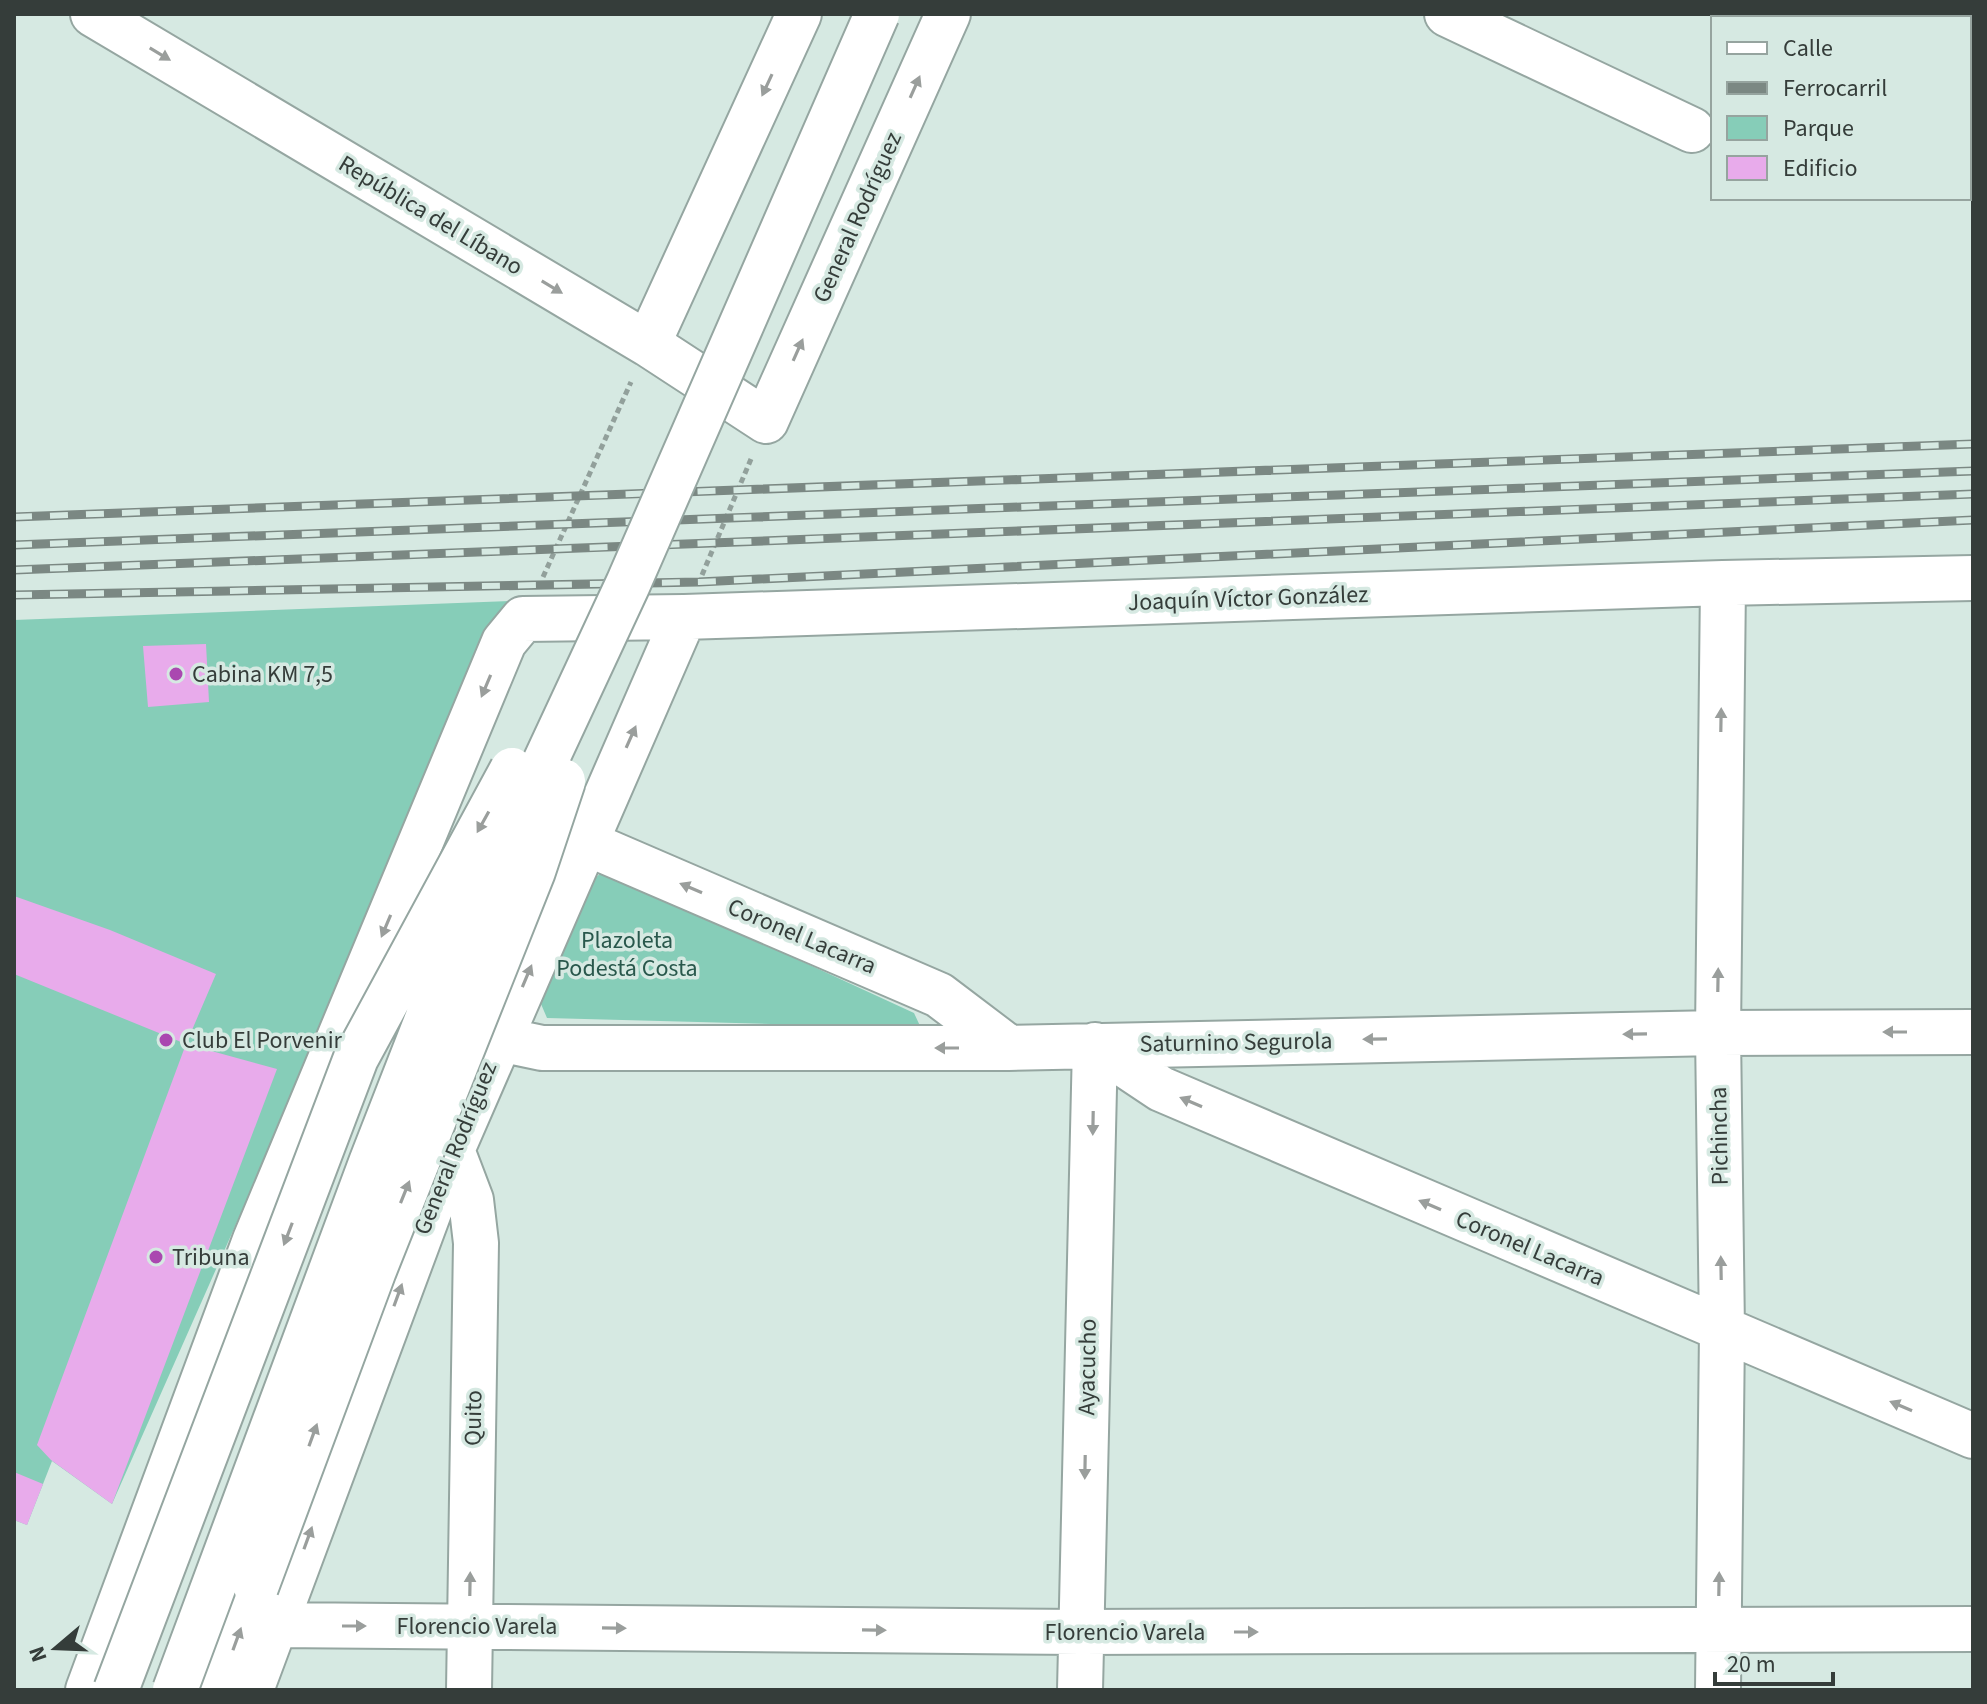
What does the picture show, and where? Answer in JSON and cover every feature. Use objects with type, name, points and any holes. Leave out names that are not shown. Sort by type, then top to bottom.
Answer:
[{"type":"street","name":"República del Líbano","points":[[93,14],[648,344],[766,421]]},
{"type":"street","points":[[648,344],[799,14]]},
{"type":"street","points":[[175,1690],[437,994],[626,589],[877,14]]},
{"type":"street","name":"General Rodríguez","points":[[766,421],[948,14]]},
{"type":"street","points":[[1447,14],[1491,24],[1692,130]]},
{"type":"street","name":"Joaquín Víctor González","points":[[531,603],[1973,578]]},
{"type":"street","name":"Pichincha","points":[[1718,1690],[1722,1331],[1718,1033],[1723,583]]},
{"type":"street","points":[[218,1690],[374,1270],[533,871],[626,589]]},
{"type":"street","points":[[116,1690],[356,1058],[539,722],[626,589]]},
{"type":"street","name":"General Rodríguez","points":[[251,1690],[452,1150],[691,600]]},
{"type":"street","points":[[88,1690],[255,1240],[504,642],[531,603]]},
{"type":"street","name":"Coronel Lacarra","points":[[584,842],[939,995],[1009,1048]]},
{"type":"street","name":"Saturnino Segurola","points":[[499,1039],[542,1048],[1009,1048],[1718,1033],[1973,1032]]},
{"type":"street","name":"Coronel Lacarra","points":[[1095,1045],[1161,1089],[1973,1436]]},
{"type":"street","name":"Ayacucho","points":[[1080,1690],[1095,1045]]},
{"type":"street","name":"Quito","points":[[452,1150],[471,1200],[476,1243],[469,1690]]},
{"type":"street","name":"Florencio Varela","points":[[276,1625],[1081,1632],[1973,1629]]},
{"type":"path","points":[[531,603],[648,344]]},
{"type":"path","points":[[691,600],[766,421]]},
{"type":"green space","name":"Club El Porvenir","points":[[512,601],[112,1504],[52,1461],[27,1525],[14,1520],[14,620]]},
{"type":"green space","name":"Plazoleta Podestá Costa","points":[[604,870],[914,1013],[921,1028],[547,1018],[538,997],[580,892]]},
{"type":"building","name":"Cabina KM 7,5","points":[[206,644],[209,702],[148,707],[143,646]]},
{"type":"building","points":[[14,896],[110,930],[216,974],[186,1044],[14,974]]},
{"type":"building","name":"Tribuna","points":[[186,1044],[277,1069],[112,1504],[51,1460],[37,1445]]},
{"type":"building","points":[[14,1472],[43,1484],[27,1525],[14,1520]]},
{"type":"railway","points":[[14,517],[1973,444]]},
{"type":"railway","points":[[14,545],[1973,471]]},
{"type":"railway","points":[[14,570],[1973,494]]},
{"type":"railway","points":[[14,595],[699,582],[1973,520]]},
{"type":"place","name":"Cabina KM 7,5","points":[[176,674]]},
{"type":"place","name":"Club El Porvenir","points":[[166,1040]]},
{"type":"place","name":"Tribuna","points":[[156,1257]]}]
